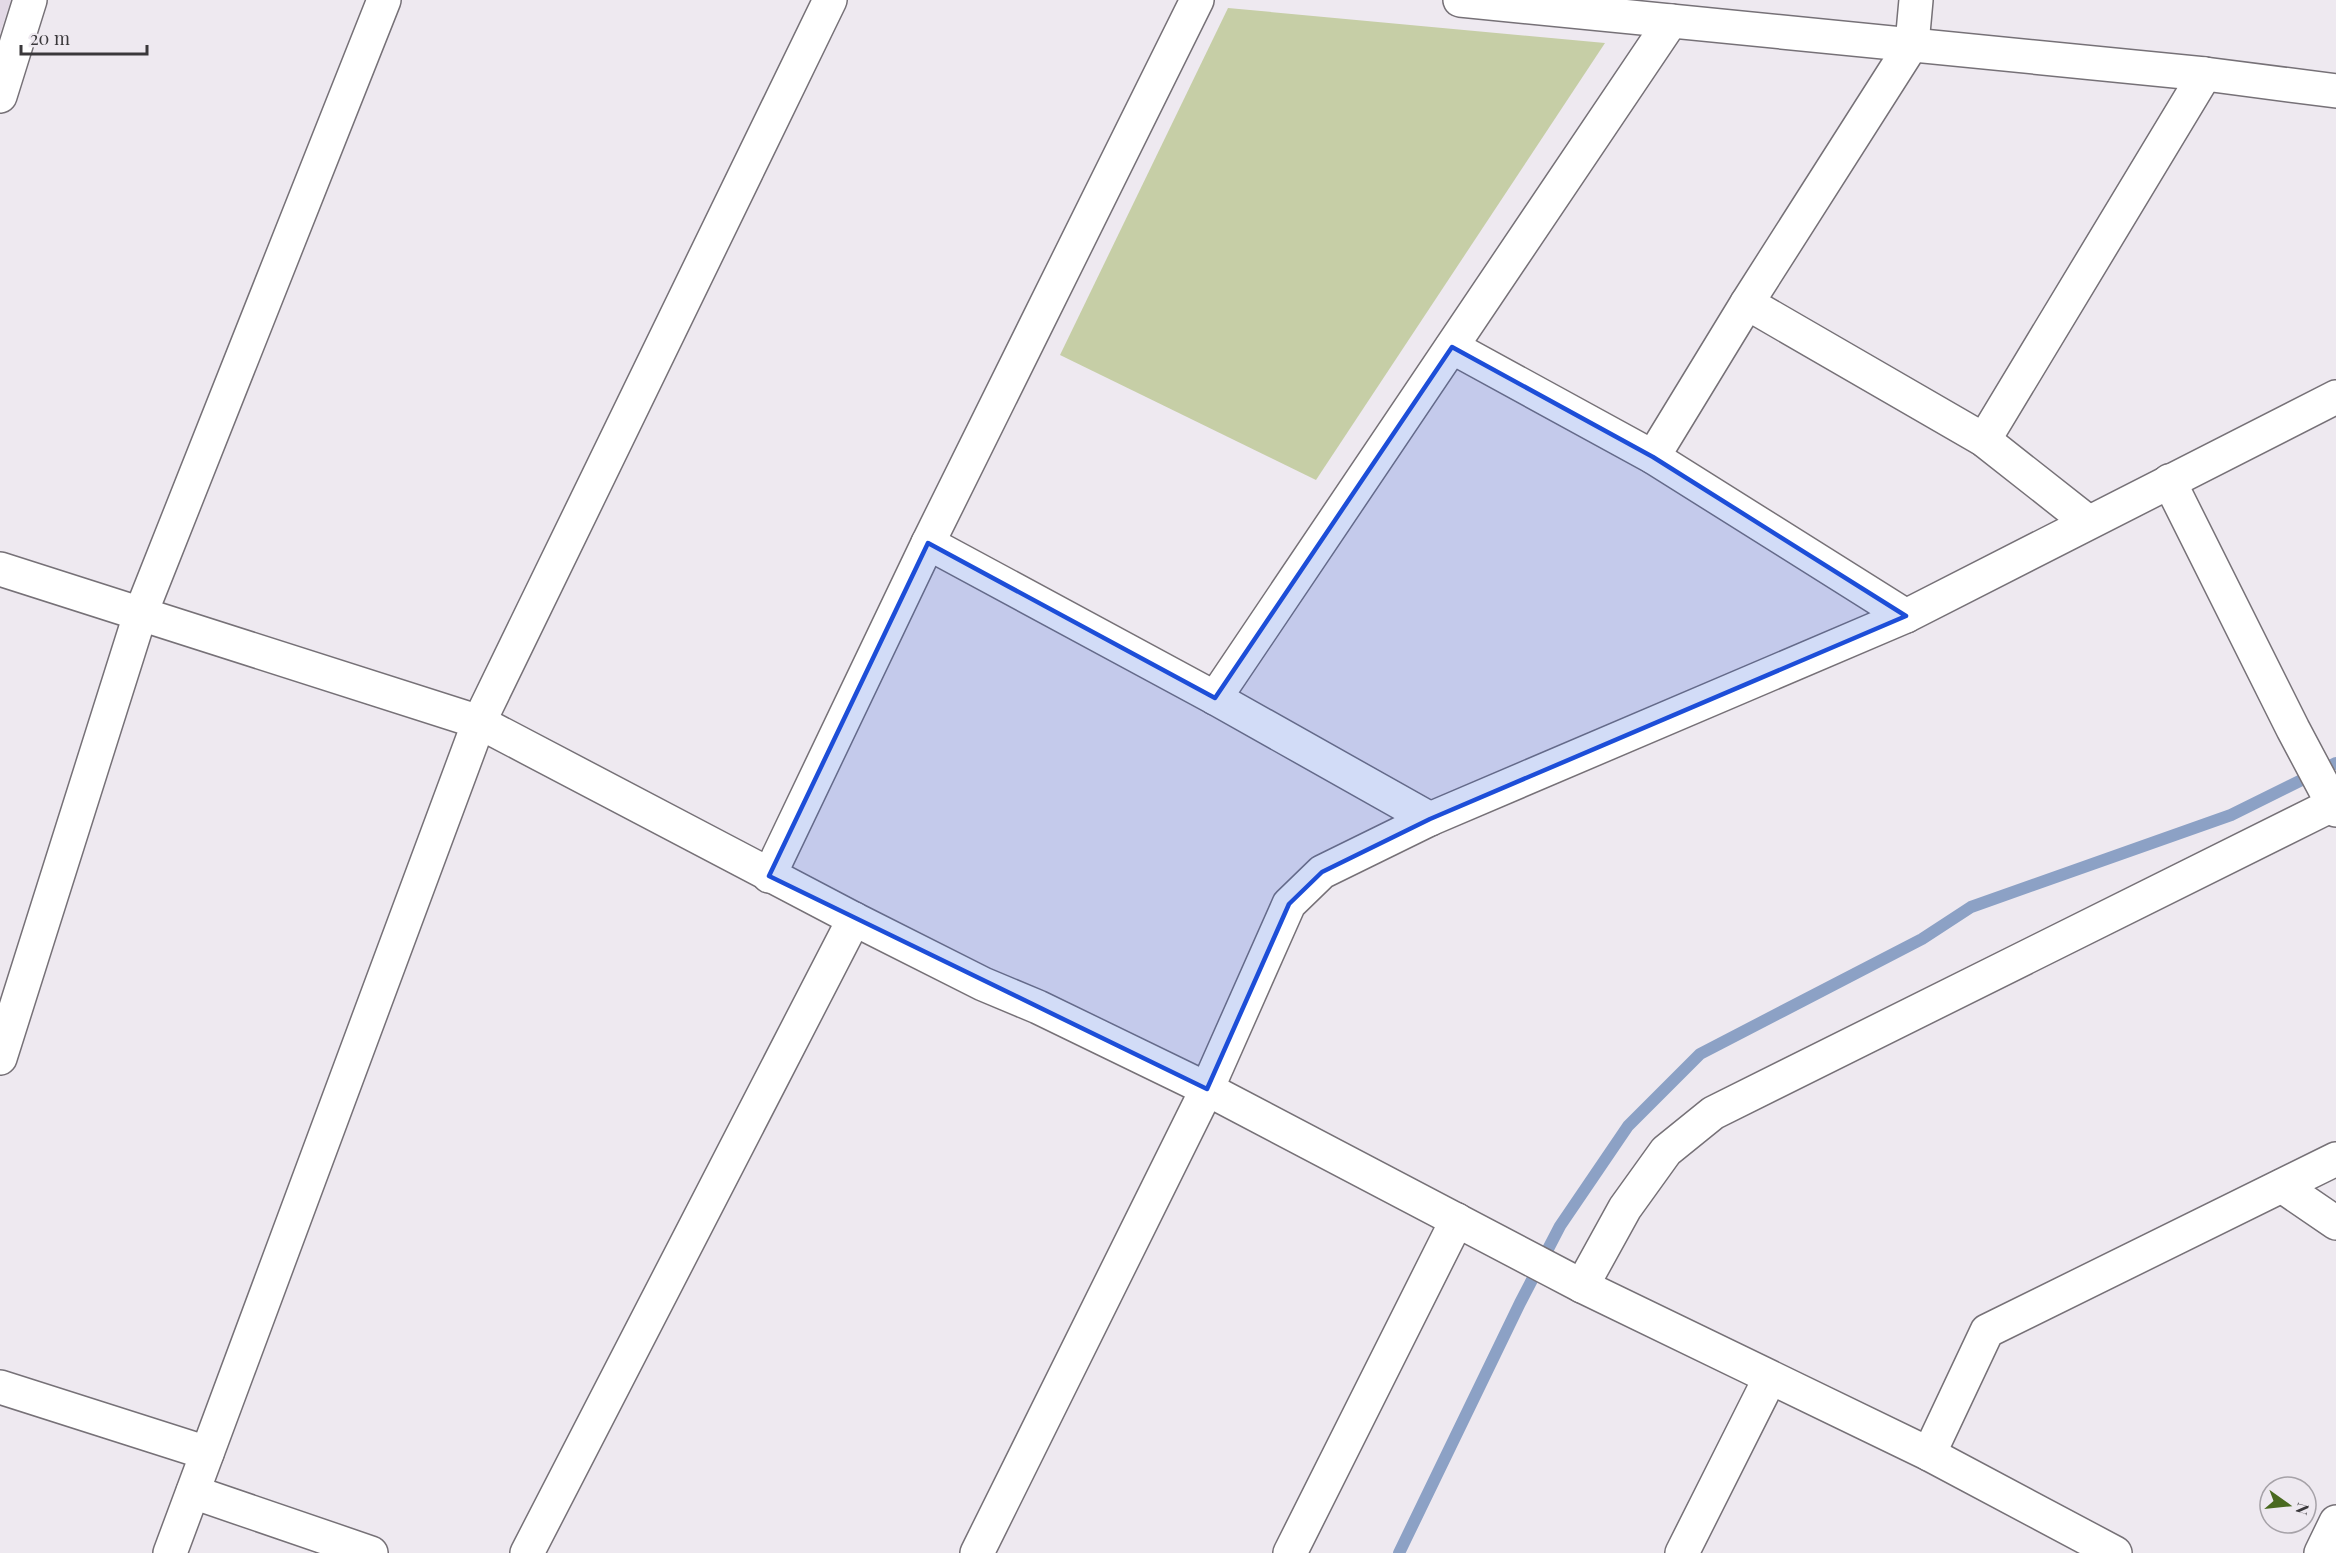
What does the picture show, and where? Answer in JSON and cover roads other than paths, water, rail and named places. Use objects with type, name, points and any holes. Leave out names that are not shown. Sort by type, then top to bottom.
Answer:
[{"type":"street","points":[[0,96],[30,0]]},
{"type":"street","points":[[0,1058],[140,615],[384,0]]},
{"type":"street","points":[[170,1553],[479,722],[830,0]]},
{"type":"street","points":[[769,876],[928,543],[1197,0]]},
{"type":"street","points":[[1460,0],[2205,74],[2336,91]]},
{"type":"street","points":[[1653,457],[1747,303],[1912,44],[1916,0]]},
{"type":"street","points":[[1215,698],[1671,21]]},
{"type":"street","points":[[1984,440],[2205,74]]},
{"type":"street","points":[[1747,303],[1984,440],[2088,522]]},
{"type":"street","points":[[1452,347],[1653,457],[1906,616]]},
{"type":"street","points":[[977,1553],[1207,1089],[1289,904],[1322,872],[1430,819],[1906,616],[2336,397]]},
{"type":"street","points":[[1582,1286],[1625,1208],[1666,1151],[1713,1113],[2335,806],[2293,729],[2169,481]]},
{"type":"street","points":[[928,543],[1215,698],[1430,819]]},
{"type":"street","points":[[0,569],[479,722],[769,876],[983,984],[1038,1007],[1207,1089],[1582,1286],[1929,1454],[2115,1553]]},
{"type":"street","points":[[527,1553],[854,919]]},
{"type":"street","points":[[1929,1454],[1987,1331],[2336,1159]]},
{"type":"street","points":[[2282,1186],[2336,1222]]},
{"type":"street","points":[[1290,1553],[1457,1220]]},
{"type":"street","points":[[1682,1553],[1770,1378]]},
{"type":"street","points":[[0,1387],[207,1453]]},
{"type":"street","points":[[193,1492],[371,1553]]},
{"type":"street","points":[[2321,1553],[2336,1522]]},
{"type":"waterway","points":[[1399,1553],[1520,1303],[1560,1226],[1628,1126],[1700,1054],[1922,939],[1971,907],[2231,815],[2336,763]]}]
